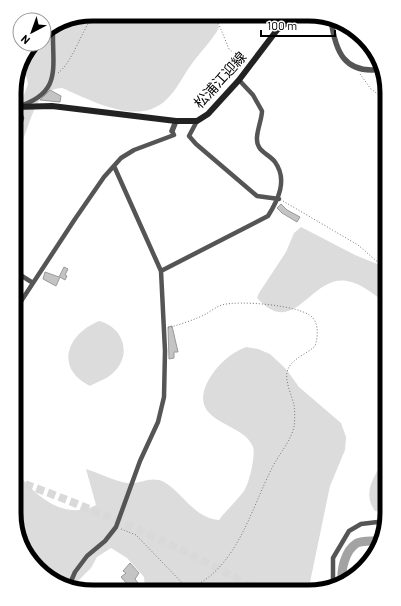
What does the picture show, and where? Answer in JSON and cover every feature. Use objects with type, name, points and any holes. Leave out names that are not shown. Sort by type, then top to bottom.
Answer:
[{"type":"main road","name":"松浦江迎線","points":[[21,107],[52,106],[176,121],[197,121],[208,114],[239,80],[277,30],[289,21]]},
{"type":"street","points":[[332,25],[337,50],[354,66],[376,70]]},
{"type":"street","points":[[21,106],[30,103],[39,97],[50,86],[53,76],[53,34]]},
{"type":"street","points":[[161,271],[268,216],[279,199],[281,190],[280,173],[275,162],[259,148],[257,140],[262,111],[253,95],[239,80]]},
{"type":"street","points":[[21,301],[75,219],[114,166],[126,154],[174,134],[172,131],[176,121]]},
{"type":"street","points":[[197,121],[189,136],[257,196],[279,199]]},
{"type":"street","points":[[71,582],[75,572],[87,556],[105,542],[116,527],[140,461],[158,422],[164,397],[161,271],[114,166]]},
{"type":"street","points":[[21,275],[33,283]]},
{"type":"street","points":[[333,581],[333,558],[349,530],[361,524],[380,522]]},
{"type":"path","points":[[53,76],[65,67],[90,21]]},
{"type":"path","points":[[218,21],[230,49],[250,66]]},
{"type":"path","points":[[354,66],[371,89],[379,95],[380,99]]},
{"type":"path","points":[[279,199],[358,245],[380,264]]},
{"type":"path","points":[[163,330],[193,319],[223,305],[246,304],[278,307],[306,312],[313,318],[316,326],[317,340],[315,346],[299,356],[291,364],[287,373],[294,406],[294,426],[290,439],[271,471],[239,539],[227,559],[208,579],[196,585]]},
{"type":"path","points":[[116,527],[136,535],[184,585]]},
{"type":"shaded area","points":[[218,21],[219,28],[173,92],[166,100],[155,108],[142,111],[114,109],[62,88],[51,91],[43,96],[37,104],[21,145],[21,103],[28,84],[25,70],[33,53],[52,52],[52,34],[65,26],[79,22]]},
{"type":"shaded area","points":[[301,227],[355,255],[380,265],[380,299],[358,284],[347,281],[334,282],[323,287],[292,309],[282,312],[270,309],[257,298],[286,252],[294,233]]},
{"type":"shaded area","points":[[99,321],[108,324],[115,329],[123,343],[124,351],[118,367],[112,374],[90,386],[79,379],[72,370],[69,361],[69,352],[79,334]]},
{"type":"shaded area","points":[[246,347],[258,349],[270,354],[286,369],[299,387],[341,423],[346,437],[345,450],[330,486],[309,585],[145,585],[144,577],[127,558],[111,548],[97,557],[91,568],[76,583],[65,580],[42,564],[26,541],[22,527],[21,477],[30,487],[50,503],[61,508],[72,510],[84,509],[96,505],[86,469],[117,481],[127,483],[136,483],[154,479],[159,480],[171,487],[203,515],[219,520],[244,491],[252,469],[254,456],[253,447],[248,438],[210,414],[204,406],[203,395],[208,381],[219,365],[234,353]]},
{"type":"shaded area","points":[[380,466],[380,511],[375,511],[369,496],[375,475]]},
{"type":"building","points":[[50,90],[61,96],[60,102],[40,100]]},
{"type":"building","points":[[281,204],[287,210],[300,217],[297,222],[282,213],[277,208]]},
{"type":"building","points":[[64,267],[68,269],[65,275],[67,276],[65,280],[60,277],[56,286],[43,279],[45,272],[59,277]]},
{"type":"building","points":[[172,326],[178,352],[174,352],[174,358],[169,359],[168,327]]},
{"type":"building","points":[[130,563],[139,573],[135,579],[139,585],[128,585],[121,577],[126,573],[123,571]]},
{"type":"waterway","points":[[342,576],[344,562],[349,551],[357,543],[362,541],[375,541]]},
{"type":"tunnel","points":[[21,483],[140,530],[201,559],[248,585]]}]
